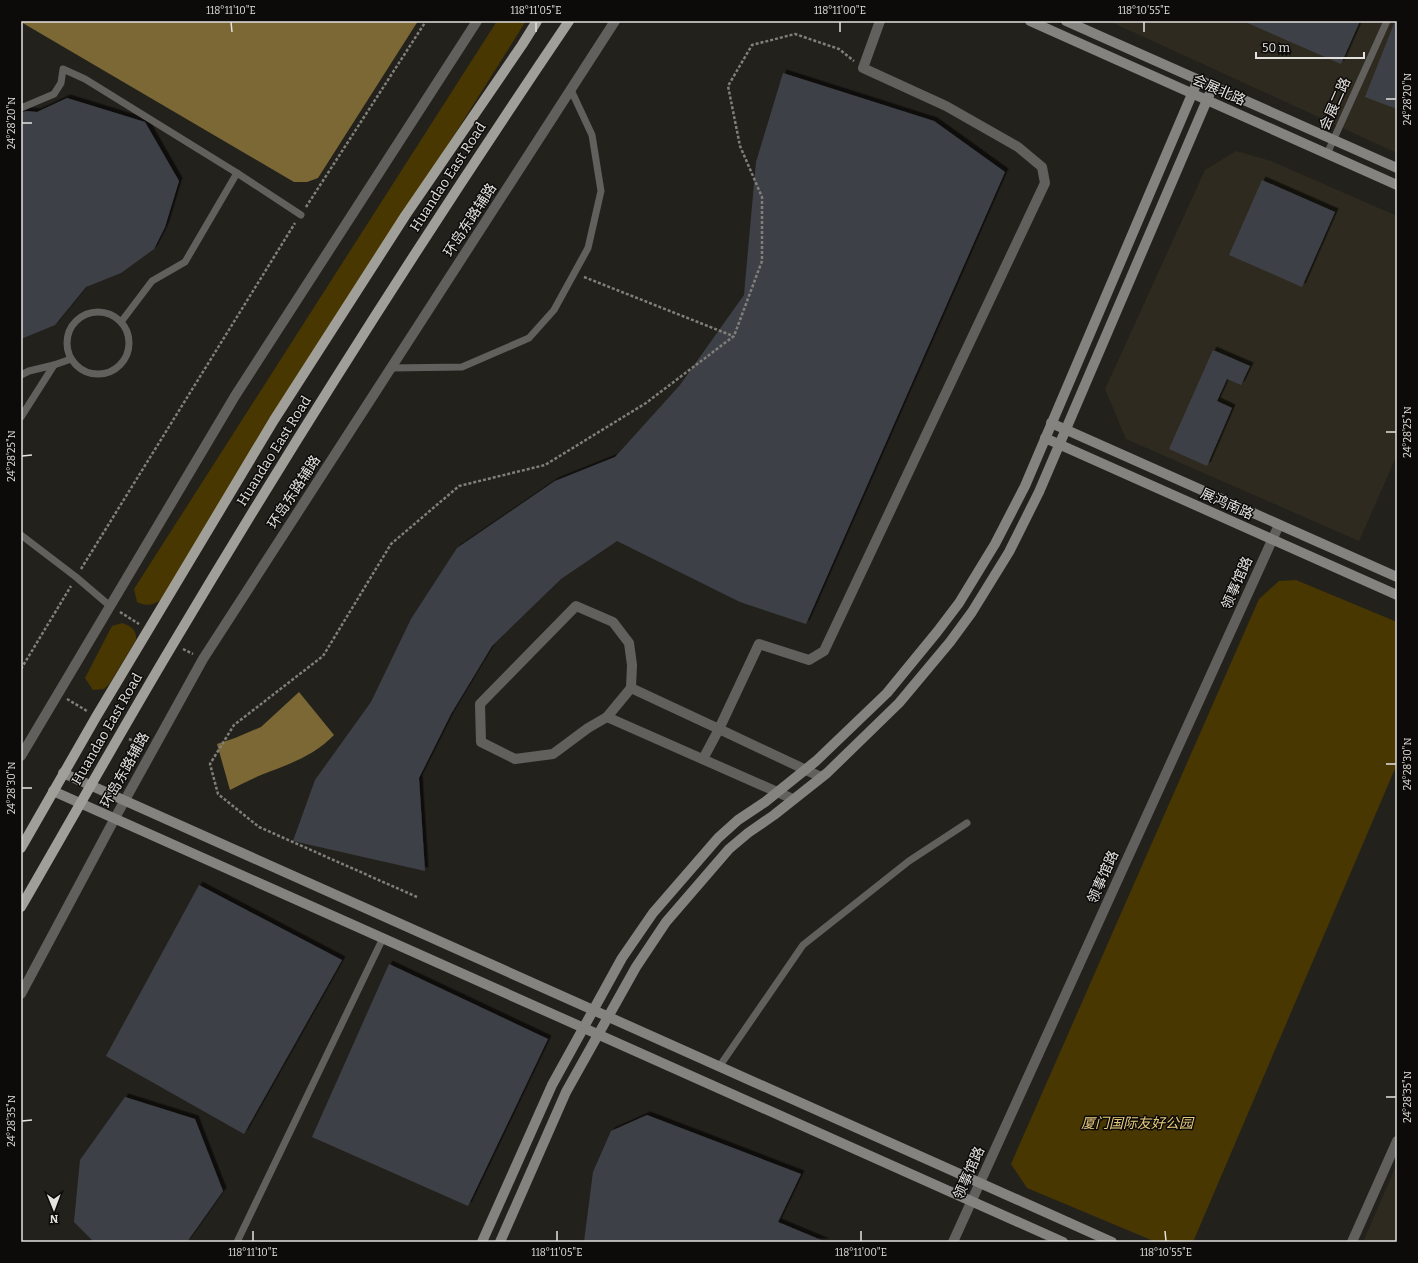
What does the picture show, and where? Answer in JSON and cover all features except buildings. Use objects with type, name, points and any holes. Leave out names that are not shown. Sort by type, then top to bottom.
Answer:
[{"type":"main road","name":"Huandao East Road","points":[[21,848],[63,773],[274,420],[405,216],[537,21]]},
{"type":"main road","name":"Huandao East Road","points":[[21,907],[173,644],[284,462],[493,132],[569,21]]},
{"type":"main road","name":"会展北路","points":[[1030,21],[1397,185]]},
{"type":"main road","name":"会展北路","points":[[1066,21],[1397,168]]},
{"type":"main road","points":[[482,1242],[552,1085],[622,958],[653,913],[718,838],[738,820],[777,792],[805,769],[887,693],[959,603],[995,544],[1024,486],[1198,80]]},
{"type":"main road","points":[[500,1242],[566,1092],[636,966],[666,922],[729,849],[821,777],[899,703],[950,642],[1009,552],[1039,492],[1060,445],[1213,86]]},
{"type":"main road","name":"展鸿南路","points":[[1052,423],[1397,577]]},
{"type":"main road","name":"展鸿南路","points":[[1045,438],[1397,595]]},
{"type":"main road","points":[[63,773],[1112,1242]]},
{"type":"main road","points":[[53,791],[1063,1242]]},
{"type":"street","points":[[21,756],[235,396],[477,21]]},
{"type":"street","name":"环岛东路辅路","points":[[21,994],[115,818],[203,659],[616,21]]},
{"type":"street","points":[[703,760],[759,644],[809,660],[824,651],[1045,183],[1042,167],[1018,147],[946,106],[864,68],[880,21]]},
{"type":"street","name":"领事馆路","points":[[953,1242],[1279,525]]},
{"type":"street","points":[[576,606],[613,622],[628,643],[632,665],[631,688],[607,717],[588,728],[553,754],[515,759],[481,742],[480,704],[576,606]]},
{"type":"street","points":[[631,688],[821,777]]},
{"type":"street","points":[[607,717],[793,799]]},
{"type":"street","points":[[1352,1242],[1397,1141]]},
{"type":"lane","name":"会展二路","points":[[1327,154],[1387,21]]},
{"type":"lane","points":[[21,108],[54,94],[60,83],[63,69],[85,79],[237,172],[301,215]]},
{"type":"lane","points":[[391,368],[462,367],[529,338],[554,310],[588,248],[601,191],[592,135],[571,90]]},
{"type":"lane","points":[[120,322],[152,282],[185,262],[237,172]]},
{"type":"lane","points":[[93,312],[103,312],[112,315],[120,322],[126,330],[129,340],[128,351],[124,360],[117,368],[108,372],[97,374],[87,372],[78,367],[71,359],[67,340],[70,330],[79,318],[93,312]]},
{"type":"lane","points":[[21,375],[71,359]]},
{"type":"lane","points":[[21,417],[54,365]]},
{"type":"lane","points":[[21,535],[76,577],[110,606]]},
{"type":"lane","points":[[719,1067],[803,945],[909,860],[967,823]]},
{"type":"lane","points":[[237,1242],[383,938]]},
{"type":"path","points":[[21,669],[76,577],[301,215],[426,21]]},
{"type":"path","points":[[416,897],[259,827],[218,794],[210,764],[234,725],[323,656],[392,544],[459,486],[545,465],[646,403],[734,336],[762,260],[762,197],[740,146],[728,86],[752,45],[795,34],[839,49],[864,68]]},
{"type":"path","points":[[574,273],[734,336]]},
{"type":"shaded area","points":[[21,21],[418,21],[318,178],[307,182],[294,182]]},
{"type":"shaded area","points":[[1109,21],[1397,21],[1397,153]]},
{"type":"shaded area","points":[[1236,151],[1271,161],[1397,216],[1397,455],[1359,541],[1126,439],[1105,389],[1205,170]]},
{"type":"shaded area","points":[[299,692],[334,735],[318,749],[300,759],[230,790],[217,744],[261,727]]},
{"type":"shaded area","points":[[1397,1164],[1397,1242],[1363,1242]]},
{"type":"green space","points":[[497,21],[526,21],[162,599],[150,605],[137,602],[134,589]]},
{"type":"green space","name":"厦门国际友好公园","points":[[1296,580],[1397,622],[1397,764],[1193,1242],[1156,1242],[1027,1188],[1011,1164],[1259,599],[1279,581]]},
{"type":"green space","points":[[122,623],[133,629],[136,634],[136,640],[110,683],[104,689],[93,690],[85,678],[112,626]]}]
